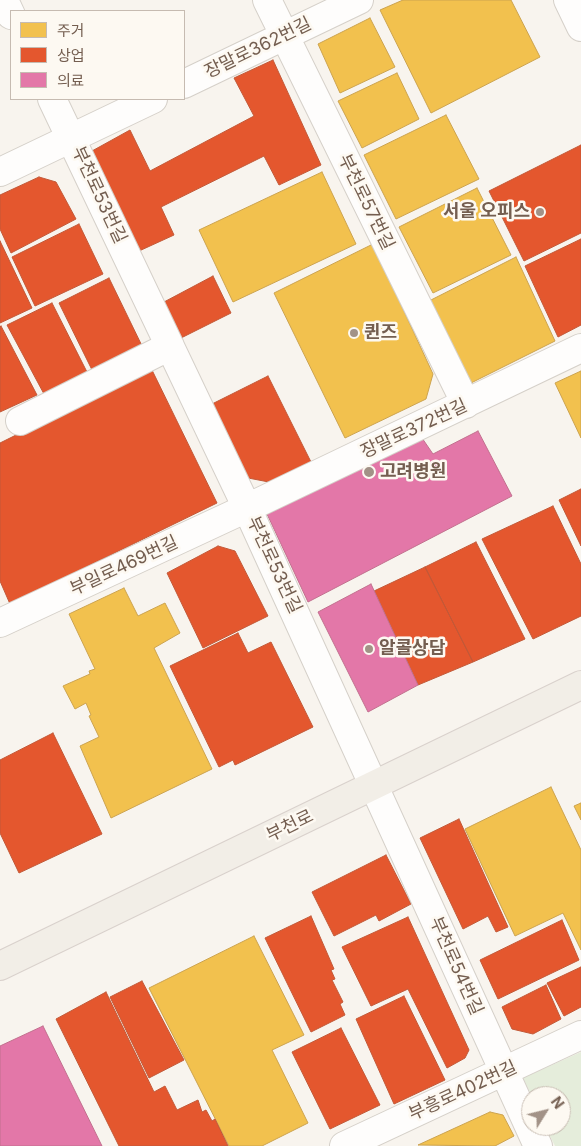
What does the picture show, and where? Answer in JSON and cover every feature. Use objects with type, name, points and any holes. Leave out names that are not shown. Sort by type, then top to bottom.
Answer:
[{"type":"main road","name":"부천로","points":[[0,966],[581,685]]},
{"type":"street","points":[[4,0],[10,13]]},
{"type":"street","name":"부천로57번길","points":[[267,0],[466,404]]},
{"type":"street","name":"장말로362번길","points":[[185,84],[358,0]]},
{"type":"street","points":[[568,0],[581,27]]},
{"type":"street","name":"부천로53번길","points":[[52,100],[247,508],[375,785]]},
{"type":"street","points":[[0,172],[151,100]]},
{"type":"street","points":[[20,420],[170,346]]},
{"type":"street","name":"장말로372번길","points":[[247,508],[581,348]]},
{"type":"street","name":"부일로469번길","points":[[0,623],[247,508]]},
{"type":"street","name":"부천로54번길","points":[[375,785],[538,1146]]},
{"type":"street","name":"부흥로402번길","points":[[344,1146],[581,1035]]},
{"type":"green space","points":[[581,1052],[581,1146],[555,1146],[550,1136],[571,1136],[571,1086],[527,1086],[523,1078]]},
{"type":"building: 주거","points":[[403,0],[511,0],[540,57],[431,113],[380,10]]},
{"type":"building: 주거","points":[[370,18],[395,67],[340,93],[318,44]]},
{"type":"building: 주거","points":[[397,73],[419,119],[362,148],[338,101]]},
{"type":"building: 주거","points":[[446,115],[479,179],[396,219],[364,155]]},
{"type":"building: 주거","points":[[322,172],[356,244],[233,302],[199,230]]},
{"type":"building: 주거","points":[[477,188],[511,255],[433,293],[399,227]]},
{"type":"building: 주거","name":"퀸즈","points":[[373,244],[433,374],[426,399],[345,438],[274,293]]},
{"type":"building: 주거","points":[[516,257],[555,341],[469,384],[427,302]]},
{"type":"building: 주거","points":[[581,371],[581,438],[555,383]]},
{"type":"building: 주거","points":[[124,588],[138,616],[165,603],[180,633],[154,648],[212,769],[111,818],[80,746],[99,737],[89,716],[91,715],[86,703],[75,709],[63,686],[90,674],[89,671],[95,669],[69,614]]},
{"type":"building: 주거","points":[[551,787],[581,850],[581,950],[563,913],[515,936],[465,829]]},
{"type":"building: 주거","points":[[581,803],[581,820],[574,806]]},
{"type":"building: 주거","points":[[254,936],[304,1035],[272,1050],[308,1123],[262,1146],[229,1146],[149,988]]},
{"type":"building: 주거","points":[[490,1112],[503,1115],[514,1136],[495,1146],[418,1145]]},
{"type":"building: 상업","points":[[273,60],[321,165],[279,185],[264,156],[161,207],[174,235],[139,251],[92,151],[130,130],[150,171],[254,116],[234,78]]},
{"type":"building: 상업","name":"서울 오피스","points":[[581,145],[581,233],[524,261],[489,191]]},
{"type":"building: 상업","points":[[39,177],[56,182],[76,219],[11,253],[0,229],[0,195]]},
{"type":"building: 상업","points":[[79,224],[103,274],[35,306],[12,257]]},
{"type":"building: 상업","points":[[581,239],[581,325],[558,337],[525,266]]},
{"type":"building: 상업","points":[[0,241],[32,308],[0,323]]},
{"type":"building: 상업","points":[[213,276],[231,313],[181,338],[164,302]]},
{"type":"building: 상업","points":[[109,278],[144,350],[95,376],[59,303]]},
{"type":"building: 상업","points":[[52,303],[88,374],[44,394],[7,325]]},
{"type":"building: 상업","points":[[0,327],[37,395],[0,412]]},
{"type":"building: 상업","points":[[151,368],[217,503],[10,604],[0,581],[0,443]]},
{"type":"building: 상업","points":[[268,376],[312,464],[274,483],[243,477],[208,406]]},
{"type":"building: 상업","points":[[581,489],[581,546],[559,500]]},
{"type":"building: 상업","points":[[553,506],[581,564],[581,616],[533,639],[482,539]]},
{"type":"building: 상업","points":[[476,542],[525,639],[473,662],[425,567]]},
{"type":"building: 상업","points":[[218,546],[235,551],[268,616],[203,648],[167,573]]},
{"type":"building: 상업","points":[[425,567],[473,662],[418,685],[374,591]]},
{"type":"building: 상업","points":[[238,633],[248,653],[271,642],[313,727],[235,765],[233,760],[219,767],[170,666]]},
{"type":"building: 상업","points":[[53,733],[102,834],[19,873],[0,833],[0,760]]},
{"type":"building: 상업","points":[[459,819],[508,927],[496,932],[488,916],[463,929],[420,838]]},
{"type":"building: 상업","points":[[386,855],[411,904],[379,921],[376,915],[334,936],[312,892]]},
{"type":"building: 상업","points":[[311,916],[334,969],[331,970],[335,979],[332,980],[343,1002],[340,1004],[345,1015],[311,1032],[265,938]]},
{"type":"building: 상업","points":[[408,917],[469,1050],[465,1058],[447,1068],[408,989],[371,1006],[342,947]]},
{"type":"building: 상업","points":[[562,920],[579,960],[498,999],[480,960]]},
{"type":"building: 상업","points":[[581,967],[581,1007],[564,1016],[547,983]]},
{"type":"building: 상업","points":[[142,981],[184,1060],[149,1078],[110,997]]},
{"type":"building: 상업","points":[[546,985],[561,1019],[533,1034],[512,1029],[502,1007]]},
{"type":"building: 상업","points":[[106,992],[154,1092],[165,1086],[177,1110],[198,1100],[202,1112],[206,1110],[212,1121],[215,1119],[228,1146],[119,1146],[56,1019]]},
{"type":"building: 상업","points":[[404,996],[445,1080],[394,1104],[356,1019]]},
{"type":"building: 상업","points":[[341,1028],[380,1105],[330,1129],[292,1052]]},
{"type":"building: 의료","points":[[478,431],[512,496],[308,602],[267,514],[422,438],[433,454]]},
{"type":"building: 의료","name":"알콜상담","points":[[371,584],[418,685],[368,712],[318,612]]},
{"type":"building: 의료","points":[[43,1026],[102,1146],[0,1146],[0,1046]]},
{"type":"place","name":"서울 오피스","points":[[540,212]]},
{"type":"place","name":"퀸즈","points":[[354,333]]},
{"type":"place","name":"고려병원","points":[[369,472]]},
{"type":"place","name":"알콜상담","points":[[369,649]]}]
